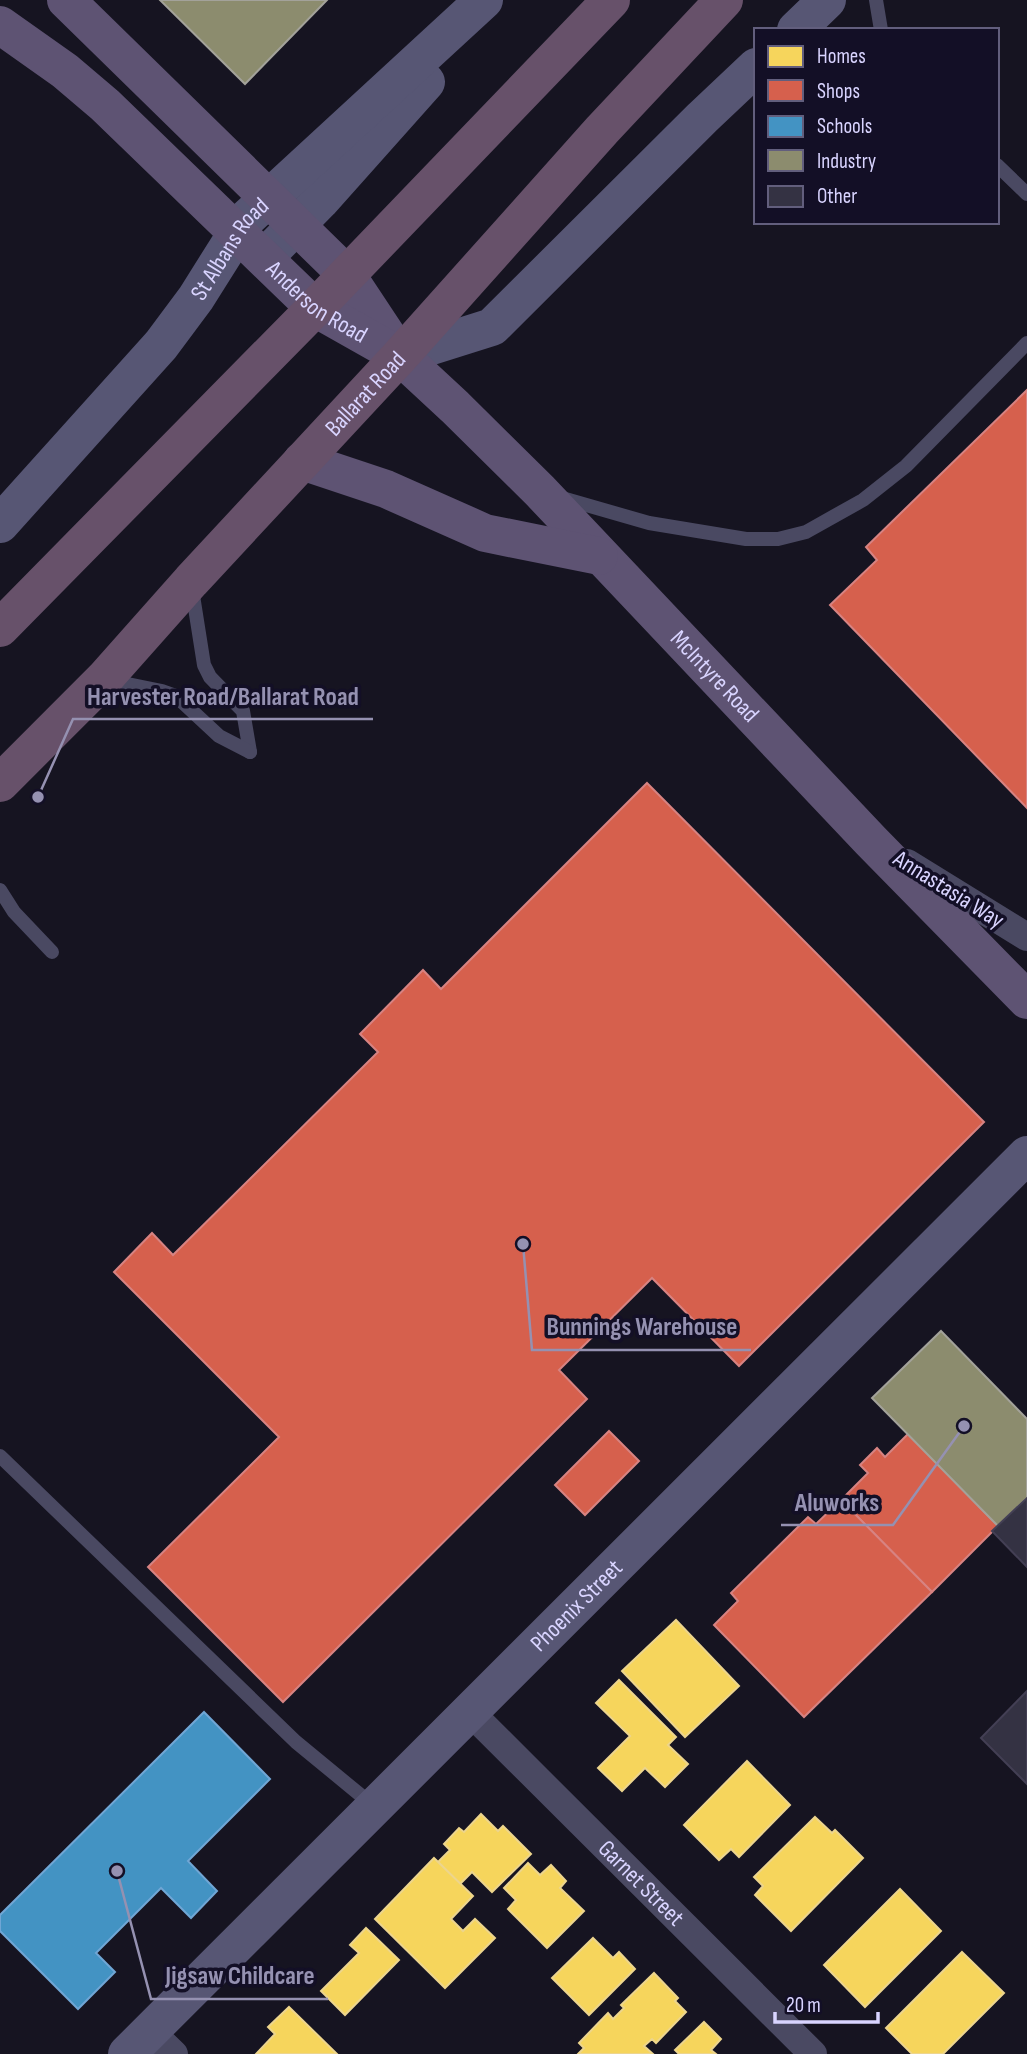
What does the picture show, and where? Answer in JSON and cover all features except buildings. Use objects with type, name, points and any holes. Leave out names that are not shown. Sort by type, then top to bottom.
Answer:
[{"type":"highway","points":[[0,628],[315,308],[611,0]]},
{"type":"highway","name":"Ballarat Road","points":[[0,783],[104,680],[191,581],[400,356],[593,140],[723,0]]},
{"type":"main road","name":"Anderson Road","points":[[66,0],[346,274],[400,356]]},
{"type":"main road","name":"St Albans Road","points":[[0,524],[161,345],[196,298],[237,231],[267,198],[484,0]]},
{"type":"main road","name":"St Albans Road","points":[[264,258],[500,0]]},
{"type":"main road","name":"Anderson Road","points":[[0,25],[65,71],[105,105],[315,308],[400,356]]},
{"type":"main road","points":[[400,356],[492,327],[754,69]]},
{"type":"main road","name":"McIntyre Road","points":[[400,356],[540,491],[1027,1000]]},
{"type":"main road","points":[[302,461],[386,489],[485,533],[599,555]]},
{"type":"main road","name":"Phoenix Street","points":[[150,2046],[375,1807],[1027,1155]]},
{"type":"street","name":"Annastasia Way","points":[[872,841],[1027,937]]},
{"type":"street","name":"Garnet Street","points":[[470,1712],[813,2054]]},
{"type":"lane","points":[[876,0],[881,28]]},
{"type":"lane","points":[[999,167],[1027,194]]},
{"type":"lane","points":[[540,491],[649,523],[701,533],[746,539],[779,539],[806,532],[863,500],[906,466],[1027,343]]},
{"type":"lane","points":[[104,680],[176,696],[219,736],[250,751],[243,711],[210,677],[204,665],[191,581]]},
{"type":"lane","points":[[0,890],[14,912],[52,951]]},
{"type":"lane","points":[[0,1457],[296,1742],[375,1807]]},
{"type":"place","name":"Harvester Road/Ballarat Road","points":[[38,797]]},
{"type":"place","name":"Bunnings Warehouse","points":[[523,1244]]},
{"type":"place","name":"Aluworks","points":[[964,1426]]},
{"type":"place","name":"Jigsaw Childcare","points":[[117,1871]]}]
